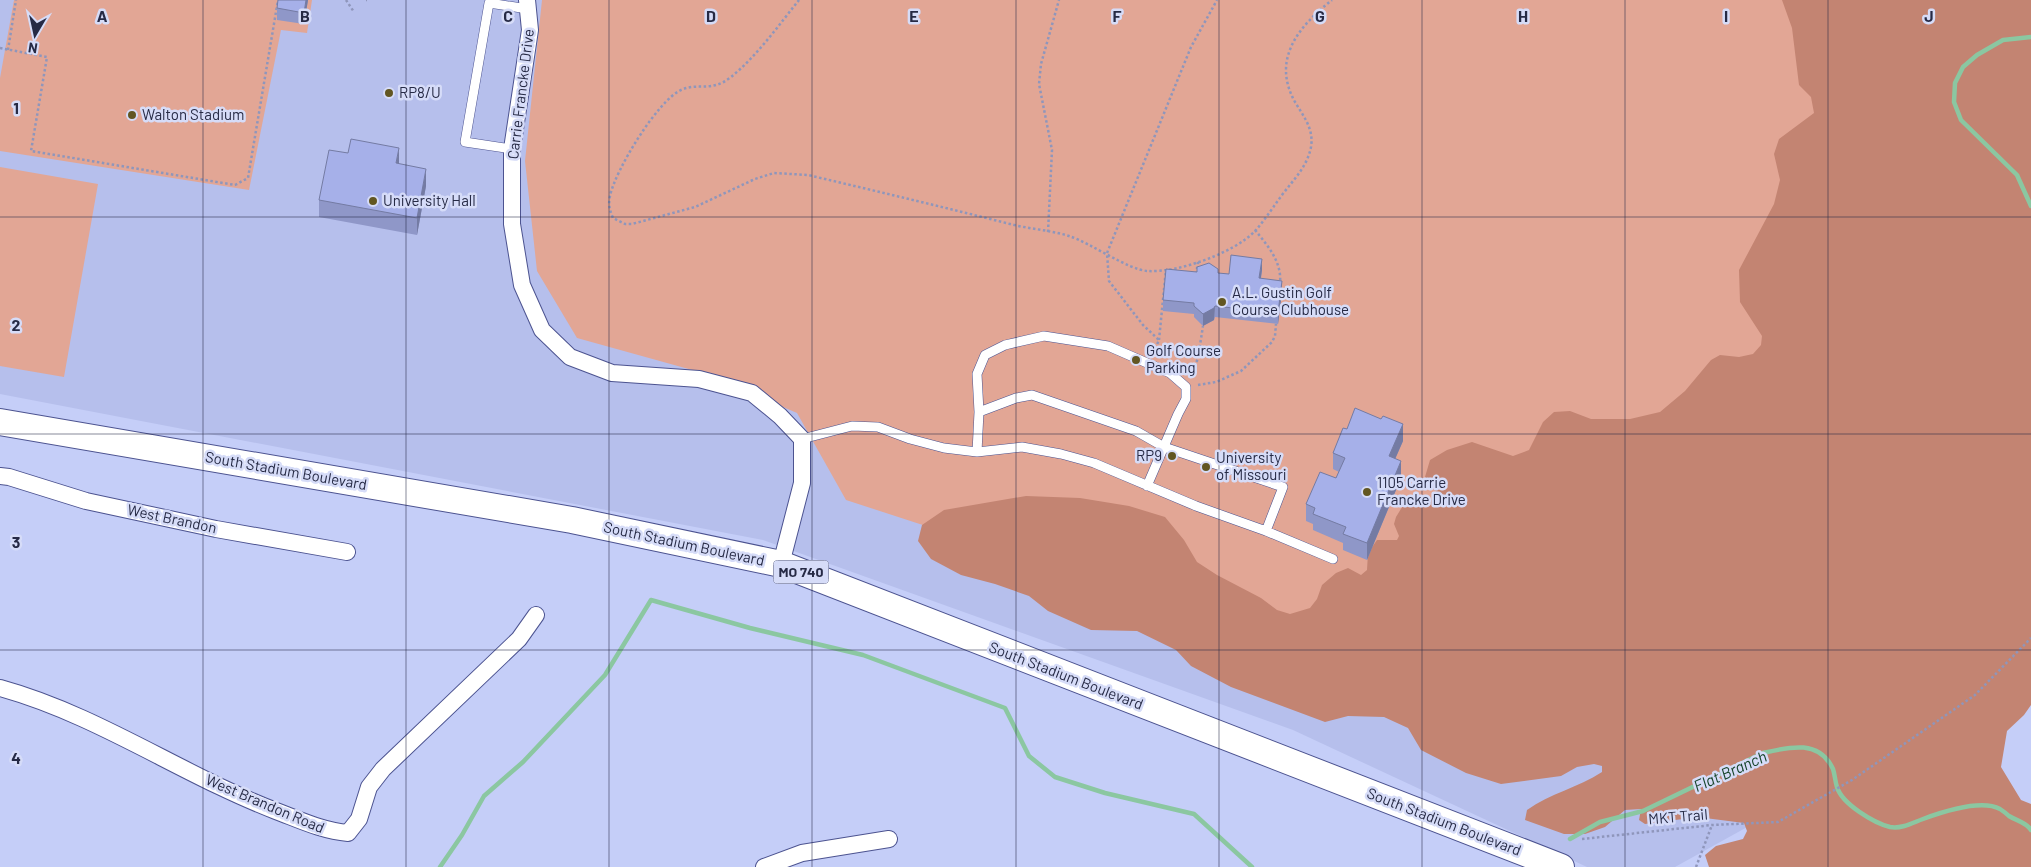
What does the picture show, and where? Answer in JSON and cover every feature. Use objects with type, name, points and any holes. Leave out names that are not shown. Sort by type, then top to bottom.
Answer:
[{"type":"main road","name":"South Stadium Boulevard","points":[[0,422],[572,520],[781,564],[1561,867]]},
{"type":"street","name":"Carrie Francke Drive","points":[[528,5],[530,30],[512,149],[512,224],[522,285],[542,330],[570,357],[612,373],[699,379],[752,393],[780,416],[802,439]]},
{"type":"street","points":[[781,564],[802,483],[802,439]]},
{"type":"street","name":"West Brandon","points":[[0,476],[9,477],[86,501],[216,529],[347,552]]},
{"type":"street","name":"West Brandon Road","points":[[0,688],[42,701],[85,719],[258,804],[330,832],[348,833],[359,819],[370,787],[383,769],[519,638],[536,616]]},
{"type":"street","points":[[764,867],[802,853],[889,839]]},
{"type":"lane","points":[[512,149],[464,142],[489,3],[528,5]]},
{"type":"lane","points":[[977,452],[979,412],[977,374],[985,355],[1004,345],[1044,336],[1108,346],[1170,373],[1186,387],[1186,399],[1148,486]]},
{"type":"lane","points":[[979,412],[1016,398],[1032,395],[1136,431],[1164,447],[1283,487],[1266,531]]},
{"type":"lane","points":[[802,439],[852,426],[878,428],[944,448],[977,452],[1022,447],[1061,454],[1094,463],[1333,559]]},
{"type":"path","points":[[8,50],[16,0]]},
{"type":"path","points":[[0,48],[47,57],[31,151],[234,186],[248,178],[278,0]]},
{"type":"path","points":[[346,0],[354,12]]},
{"type":"path","points":[[799,0],[731,78],[714,87],[682,89],[662,106],[628,156],[614,184],[609,204],[613,218],[625,224],[632,224],[695,208],[755,178],[774,173],[790,173],[808,175],[1069,236],[1130,266],[1146,271],[1198,262],[1231,249],[1255,230],[1295,180],[1308,157],[1312,135],[1290,90],[1286,77],[1286,65],[1292,42],[1300,30],[1332,0]]},
{"type":"path","points":[[1048,232],[1052,150],[1039,78],[1041,64],[1059,0]]},
{"type":"path","points":[[1159,340],[1143,325],[1109,281],[1107,254],[1184,64],[1217,0]]},
{"type":"path","points":[[1255,230],[1270,248],[1278,262],[1281,274],[1279,292]]},
{"type":"path","points":[[1196,276],[1198,262]]},
{"type":"path","points":[[1149,364],[1159,340],[1166,269]]},
{"type":"path","points":[[1186,387],[1216,382],[1241,371],[1272,342],[1275,336],[1276,324]]},
{"type":"path","points":[[1186,387],[1198,358],[1203,326]]},
{"type":"path","name":"MKT Trail","points":[[1582,839],[1712,825],[1778,822],[1852,780],[1975,695],[2031,638]]},
{"type":"path","points":[[1696,867],[1712,825]]},
{"type":"shaded area","name":"University of Missouri","points":[[0,0],[2031,0],[1778,810],[1675,867],[1587,867],[1293,730],[763,540],[0,394]]},
{"type":"shaded area","name":"Walton Stadium","points":[[14,0],[312,0],[307,33],[281,30],[249,190],[0,151],[0,78]]},
{"type":"shaded area","points":[[542,0],[1931,0],[1814,252],[1739,391],[1343,613],[1259,629],[1138,595],[846,500],[797,413],[703,373],[577,338],[537,271],[525,161]]},
{"type":"shaded area","points":[[1782,0],[2031,0],[2031,705],[2024,715],[2007,731],[2001,767],[2021,800],[2031,804],[2031,867],[1709,867],[1705,855],[1716,846],[1743,839],[1747,831],[1744,823],[1705,818],[1645,824],[1639,820],[1641,809],[1625,810],[1605,827],[1585,834],[1564,834],[1525,820],[1527,810],[1545,799],[1593,778],[1602,772],[1602,766],[1594,764],[1577,767],[1561,776],[1501,784],[1466,773],[1421,750],[1408,728],[1384,717],[1348,716],[1325,722],[1231,687],[1191,666],[1176,650],[1137,631],[1091,630],[1048,611],[1029,596],[961,575],[931,559],[918,541],[922,525],[944,510],[1026,496],[1080,498],[1129,506],[1165,517],[1184,540],[1197,562],[1217,575],[1261,598],[1277,610],[1290,614],[1310,608],[1317,599],[1322,585],[1336,573],[1348,568],[1361,575],[1367,570],[1368,553],[1377,540],[1397,540],[1399,536],[1394,524],[1404,504],[1419,498],[1433,500],[1438,496],[1437,492],[1430,487],[1425,477],[1430,460],[1447,450],[1472,442],[1513,456],[1529,450],[1543,422],[1554,412],[1570,411],[1591,419],[1630,419],[1660,412],[1685,391],[1711,360],[1720,355],[1739,357],[1753,354],[1761,345],[1762,336],[1740,302],[1739,270],[1774,204],[1780,180],[1774,154],[1779,139],[1814,113],[1811,97],[1799,85],[1792,28]]},
{"type":"shaded area","points":[[0,167],[98,184],[64,377],[0,366]]},
{"type":"building","points":[[278,0],[306,0],[304,13],[277,8]]},
{"type":"building","name":"University Hall","points":[[351,139],[399,148],[396,163],[426,169],[417,218],[319,200],[329,150],[348,153]]},
{"type":"building","name":"A.L. Gustin Golf Course Clubhouse","points":[[1231,255],[1262,259],[1259,278],[1282,281],[1278,313],[1215,306],[1203,314],[1194,306],[1194,303],[1163,300],[1166,269],[1197,272],[1197,267],[1209,263],[1218,269],[1218,273],[1229,274]]},
{"type":"building","name":"1105 Carrie Francke Drive","points":[[1355,408],[1381,419],[1383,416],[1403,424],[1389,456],[1401,461],[1367,543],[1343,534],[1346,527],[1313,514],[1315,508],[1306,504],[1320,472],[1336,478],[1345,458],[1333,453],[1343,428],[1347,429]]},
{"type":"waterway","name":"Flat Branch","points":[[2031,37],[2003,40],[1977,55],[1963,67],[1955,83],[1954,102],[1961,120],[2017,175],[2031,206]]},
{"type":"waterway","points":[[440,867],[462,835],[484,796],[523,762],[605,675],[651,600],[750,628],[863,655],[1005,708],[1029,756],[1055,777],[1105,793],[1194,814],[1252,867]]},
{"type":"waterway","name":"Flat Branch","points":[[1570,839],[1600,822],[1643,811],[1763,753],[1793,748],[1812,749],[1820,753],[1827,759],[1833,769],[1837,787],[1845,800],[1859,812],[1883,825],[1890,827],[1903,826],[1951,810],[1983,805],[2000,809],[2027,825],[2031,830]]},
{"type":"place","name":"RP8/U","points":[[389,93]]},
{"type":"place","name":"Walton Stadium","points":[[132,115]]},
{"type":"place","name":"University Hall","points":[[373,201]]},
{"type":"place","name":"A.L. Gustin Golf Course Clubhouse","points":[[1222,302]]},
{"type":"place","name":"Golf Course Parking","points":[[1136,360]]},
{"type":"place","name":"RP9","points":[[1172,456]]},
{"type":"place","name":"University of Missouri","points":[[1206,467]]},
{"type":"place","name":"1105 Carrie Francke Drive","points":[[1367,492]]}]
